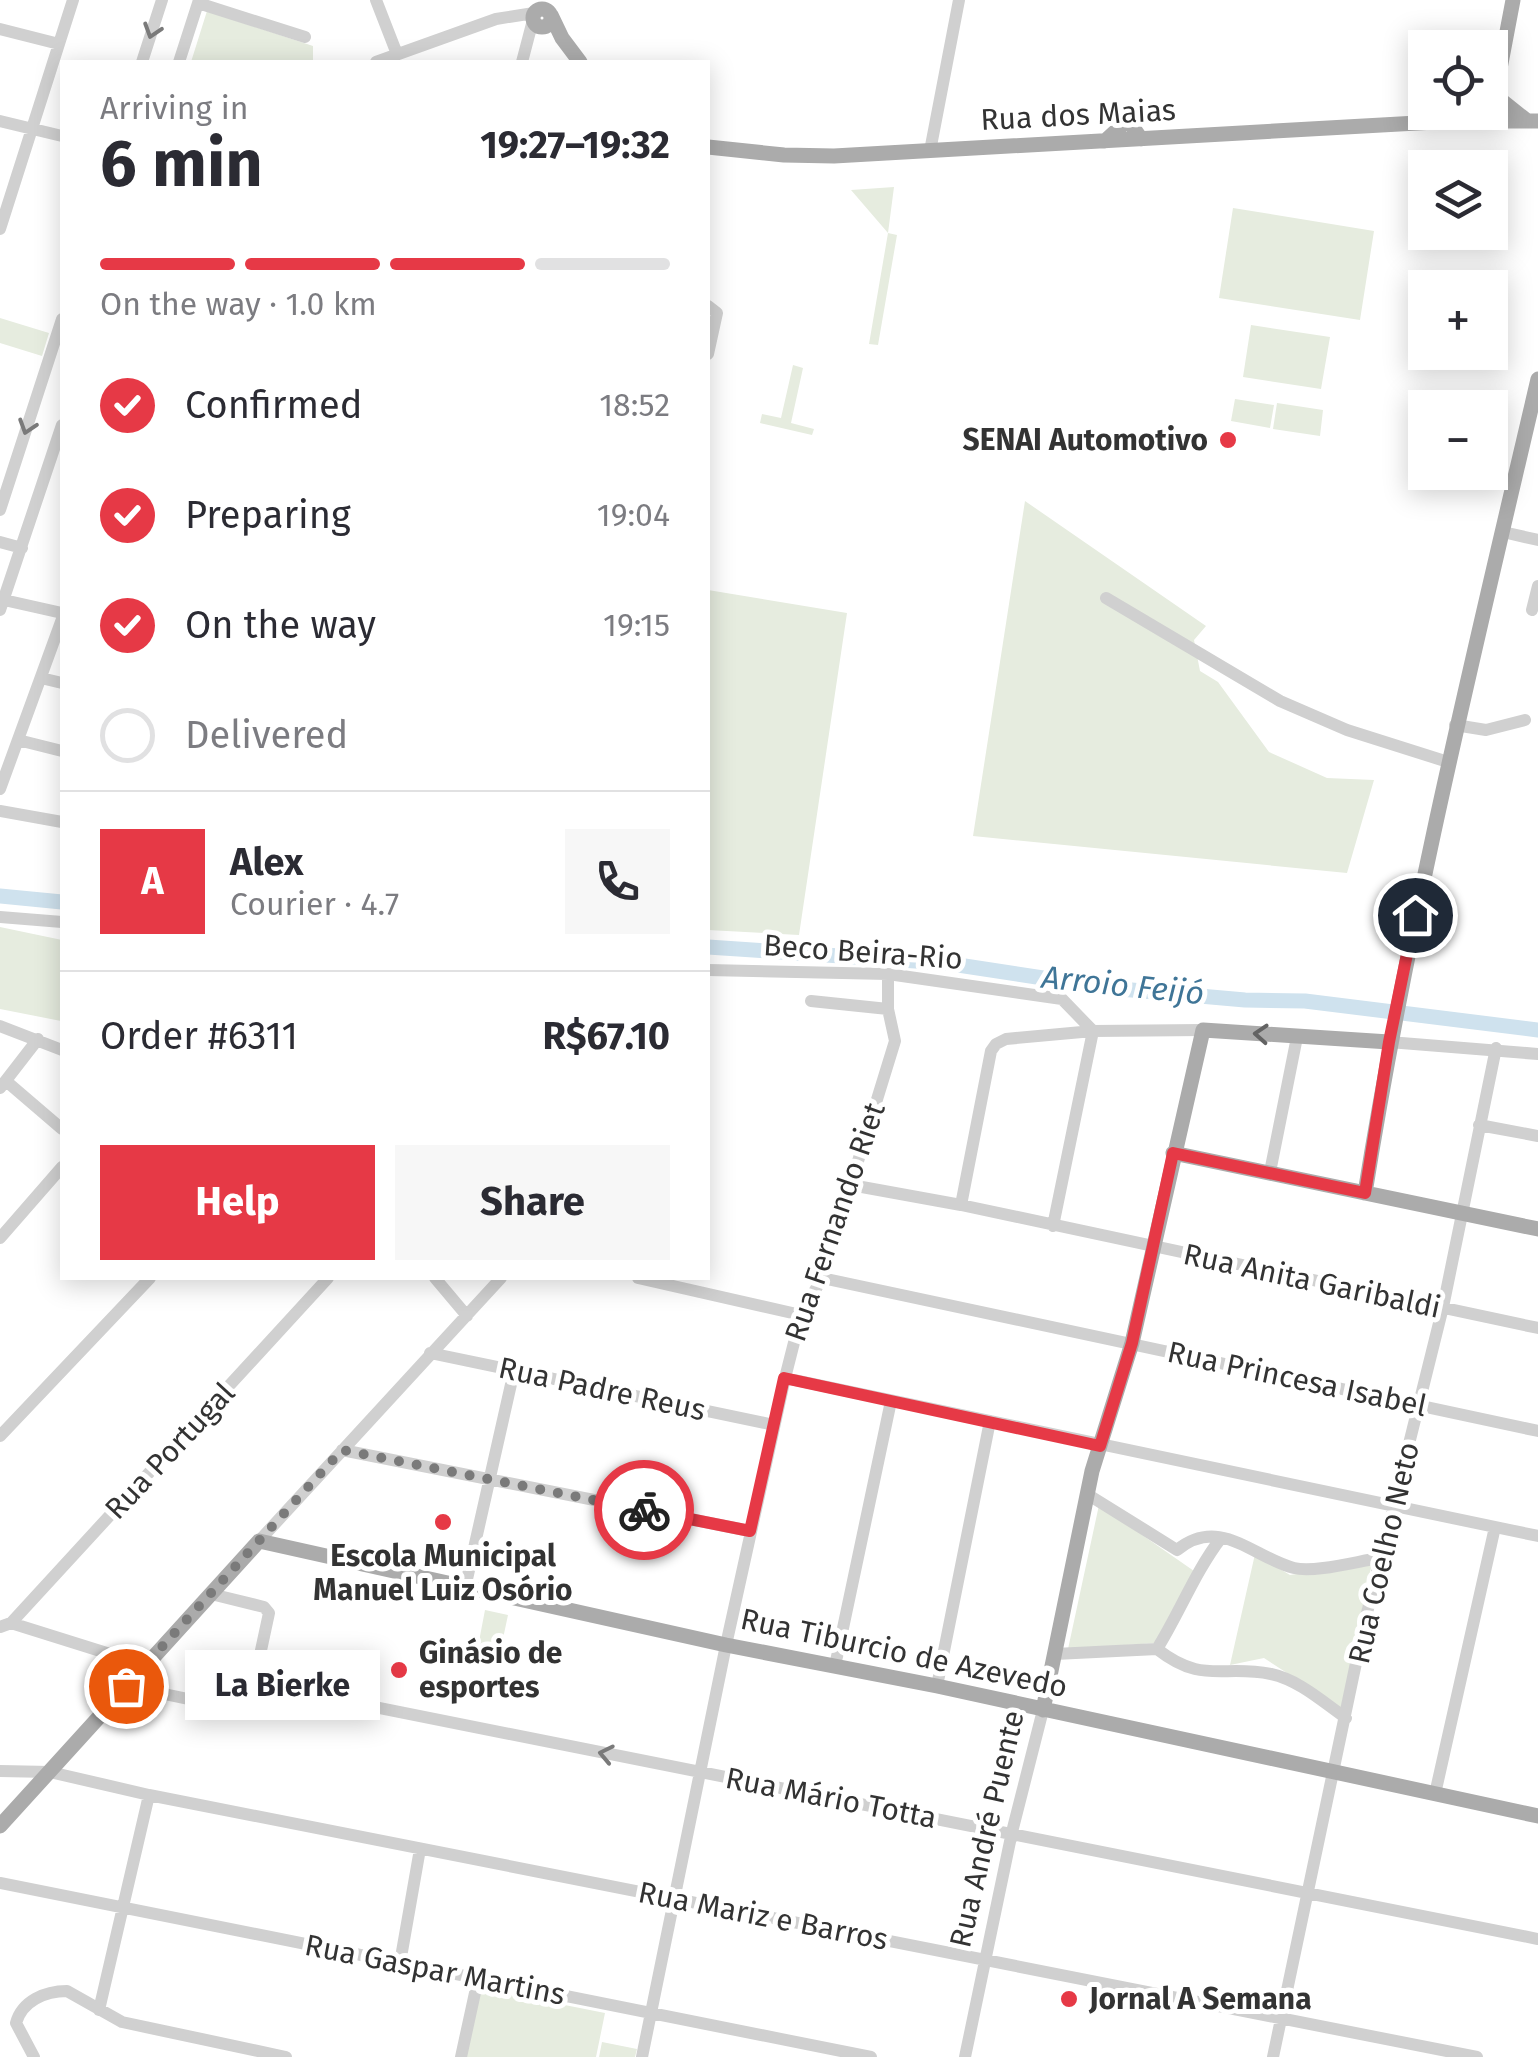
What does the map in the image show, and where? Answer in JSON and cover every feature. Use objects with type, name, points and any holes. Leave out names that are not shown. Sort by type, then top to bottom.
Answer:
[{"type":"main road","points":[[1508,30],[1513,0]]},
{"type":"main road","points":[[541,14],[578,60]]},
{"type":"main road","name":"Rua dos Maias","points":[[1508,112],[1534,121]]},
{"type":"main road","name":"Rua dos Maias","points":[[710,147],[784,155],[930,151],[1408,121]]},
{"type":"main road","points":[[1365,1193],[1391,1034],[1448,762],[1538,378]]},
{"type":"main road","points":[[1203,1030],[1297,1037],[1391,1034]]},
{"type":"main road","name":"Rua André Puente","points":[[1043,1710],[1088,1494],[1132,1343],[1203,1030]]},
{"type":"main road","points":[[1173,1153],[1538,1229]]},
{"type":"main road","points":[[0,1826],[259,1542]]},
{"type":"main road","name":"Rua Tiburcio de Azevedo","points":[[259,1542],[1538,1816]]},
{"type":"street","points":[[0,228],[73,0]]},
{"type":"street","points":[[143,60],[162,0]]},
{"type":"street","points":[[376,0],[397,54]]},
{"type":"street","points":[[930,151],[958,0]]},
{"type":"street","points":[[180,60],[199,2],[305,37]]},
{"type":"street","points":[[381,60],[496,19],[541,14]]},
{"type":"street","points":[[523,60],[541,14]]},
{"type":"street","points":[[0,29],[58,44]]},
{"type":"street","points":[[0,120],[60,135]]},
{"type":"street","points":[[0,510],[60,325]]},
{"type":"street","points":[[60,431],[2,605],[60,616]]},
{"type":"street","points":[[1503,532],[1538,540]]},
{"type":"street","points":[[0,542],[22,548]]},
{"type":"street","points":[[1532,610],[1538,586]]},
{"type":"street","points":[[1106,598],[1280,701],[1346,730],[1448,762]]},
{"type":"street","points":[[0,789],[60,622]]},
{"type":"street","points":[[41,678],[60,683]]},
{"type":"street","points":[[1456,725],[1480,731],[1525,720]]},
{"type":"street","points":[[18,740],[60,750]]},
{"type":"street","points":[[0,810],[60,822]]},
{"type":"street","points":[[0,917],[60,922]]},
{"type":"street","name":"Beco Beira-Rio","points":[[710,970],[888,974],[1062,999],[1092,1031]]},
{"type":"street","name":"Rua Fernando Riet","points":[[642,2057],[784,1378],[801,1315],[822,1278],[894,1041],[888,1009],[888,974]]},
{"type":"street","points":[[811,1000],[888,1009]]},
{"type":"street","points":[[0,1026],[60,1049]]},
{"type":"street","points":[[961,1205],[996,1044],[1006,1039],[1092,1031],[1203,1030]]},
{"type":"street","points":[[1053,1226],[1092,1031]]},
{"type":"street","points":[[1391,1034],[1538,1054]]},
{"type":"street","points":[[1270,1172],[1297,1037]]},
{"type":"street","points":[[38,1039],[3,1084],[60,1127]]},
{"type":"street","name":"Rua Coelho Neto","points":[[1273,2057],[1380,1558],[1443,1307],[1496,1048]]},
{"type":"street","points":[[1479,1125],[1538,1136]]},
{"type":"street","points":[[0,1238],[60,1169]]},
{"type":"street","name":"Rua Anita Garibaldi","points":[[851,1185],[1538,1328]]},
{"type":"street","name":"Rua Princesa Isabel","points":[[822,1278],[1538,1431]]},
{"type":"street","points":[[0,1436],[148,1280]]},
{"type":"street","name":"Rua Portugal","points":[[6,1625],[326,1280]]},
{"type":"street","points":[[437,1280],[467,1316]]},
{"type":"street","points":[[259,1542],[499,1280]]},
{"type":"street","points":[[647,1280],[801,1315]]},
{"type":"street","name":"Rua Padre Reus","points":[[430,1353],[774,1426]]},
{"type":"street","points":[[465,1588],[514,1371]]},
{"type":"street","points":[[784,1378],[1538,1536]]},
{"type":"street","points":[[834,1666],[891,1400]]},
{"type":"street","points":[[938,1686],[990,1421]]},
{"type":"street","points":[[342,1450],[750,1531]]},
{"type":"street","points":[[1088,1494],[1200,1566]]},
{"type":"street","points":[[1434,1794],[1494,1527]]},
{"type":"street","points":[[1177,1550],[1201,1539],[1222,1538],[1241,1541],[1295,1568],[1380,1558]]},
{"type":"street","points":[[1157,1649],[1182,1611],[1200,1566],[1222,1538]]},
{"type":"street","points":[[210,1594],[264,1607],[269,1612],[254,1683]]},
{"type":"street","points":[[6,1625],[145,1664]]},
{"type":"street","points":[[1055,1654],[1157,1649],[1177,1665],[1197,1672],[1261,1673],[1288,1680],[1346,1718]]},
{"type":"street","name":"Rua Mário Totta","points":[[126,1686],[192,1700],[254,1683],[1538,1939]]},
{"type":"street","name":"Rua André Puente","points":[[965,2057],[1012,1832],[1043,1710]]},
{"type":"street","name":"Rua Mariz e Barros","points":[[0,1770],[50,1772],[149,1795],[1478,2057]]},
{"type":"street","points":[[99,2010],[149,1795]]},
{"type":"street","points":[[400,1963],[420,1849]]},
{"type":"street","name":"Rua Gaspar Martins","points":[[0,1882],[871,2057]]},
{"type":"street","points":[[461,2057],[478,1979]]},
{"type":"street","points":[[16,2023],[23,2007],[58,1991],[76,1994],[122,2022],[286,2057]]},
{"type":"street","points":[[0,2024],[16,2023]]},
{"type":"street","points":[[16,2023],[34,2057]]},
{"type":"shaded area","points":[[207,11],[313,46],[313,60],[192,60]]},
{"type":"shaded area","points":[[894,187],[888,233],[851,190]]},
{"type":"shaded area","points":[[1233,208],[1374,231],[1360,320],[1219,298]]},
{"type":"shaded area","points":[[888,233],[897,235],[878,345],[869,344]]},
{"type":"shaded area","points":[[0,318],[49,333],[42,356],[0,343]]},
{"type":"shaded area","points":[[1251,325],[1330,337],[1321,389],[1243,377]]},
{"type":"shaded area","points":[[793,365],[803,368],[791,423],[814,429],[812,435],[760,423],[762,414],[781,418]]},
{"type":"shaded area","points":[[1235,399],[1274,405],[1270,428],[1231,421]]},
{"type":"shaded area","points":[[1277,403],[1323,410],[1320,436],[1273,429]]},
{"type":"shaded area","points":[[1025,501],[1206,626],[1194,640],[1200,671],[1218,682],[1269,752],[1327,778],[1374,780],[1347,873],[973,836]]},
{"type":"shaded area","points":[[710,590],[847,613],[799,935],[710,930]]},
{"type":"shaded area","points":[[0,927],[60,940],[60,1021],[0,1009]]},
{"type":"shaded area","points":[[1099,1505],[1194,1571],[1156,1643],[1068,1649]]},
{"type":"shaded area","points":[[1255,1554],[1290,1575],[1372,1563],[1341,1708],[1264,1658],[1230,1665]]},
{"type":"shaded area","points":[[485,1610],[508,1615],[498,1662],[476,1657]]},
{"type":"shaded area","points":[[479,1988],[605,2013],[596,2057],[465,2057]]},
{"type":"shaded area","points":[[602,2042],[637,2049],[635,2057],[599,2057]]},
{"type":"waterway","name":"Arroio Feijó","points":[[0,896],[60,902]]},
{"type":"waterway","name":"Arroio Feijó","points":[[710,947],[945,963],[1109,988],[1305,1001],[1538,1030]]},
{"type":"way so far","points":[[126,1686],[342,1450],[644,1510]]},
{"type":"place","name":"SENAI Automotivo","points":[[1228,440]]},
{"type":"place","name":"Escola Municipal Manuel Luiz Osório","points":[[443,1522]]},
{"type":"place","name":"Ginásio de esportes","points":[[399,1670]]},
{"type":"place","name":"La Bierke","points":[[126,1686]]},
{"type":"place","name":"Jornal A Semana","points":[[1069,1999]]},
{"type":"route","points":[[644,1510],[750,1531],[784,1378],[1100,1446],[1132,1343],[1173,1153],[1365,1193],[1389,1042],[1415,915]]}]
